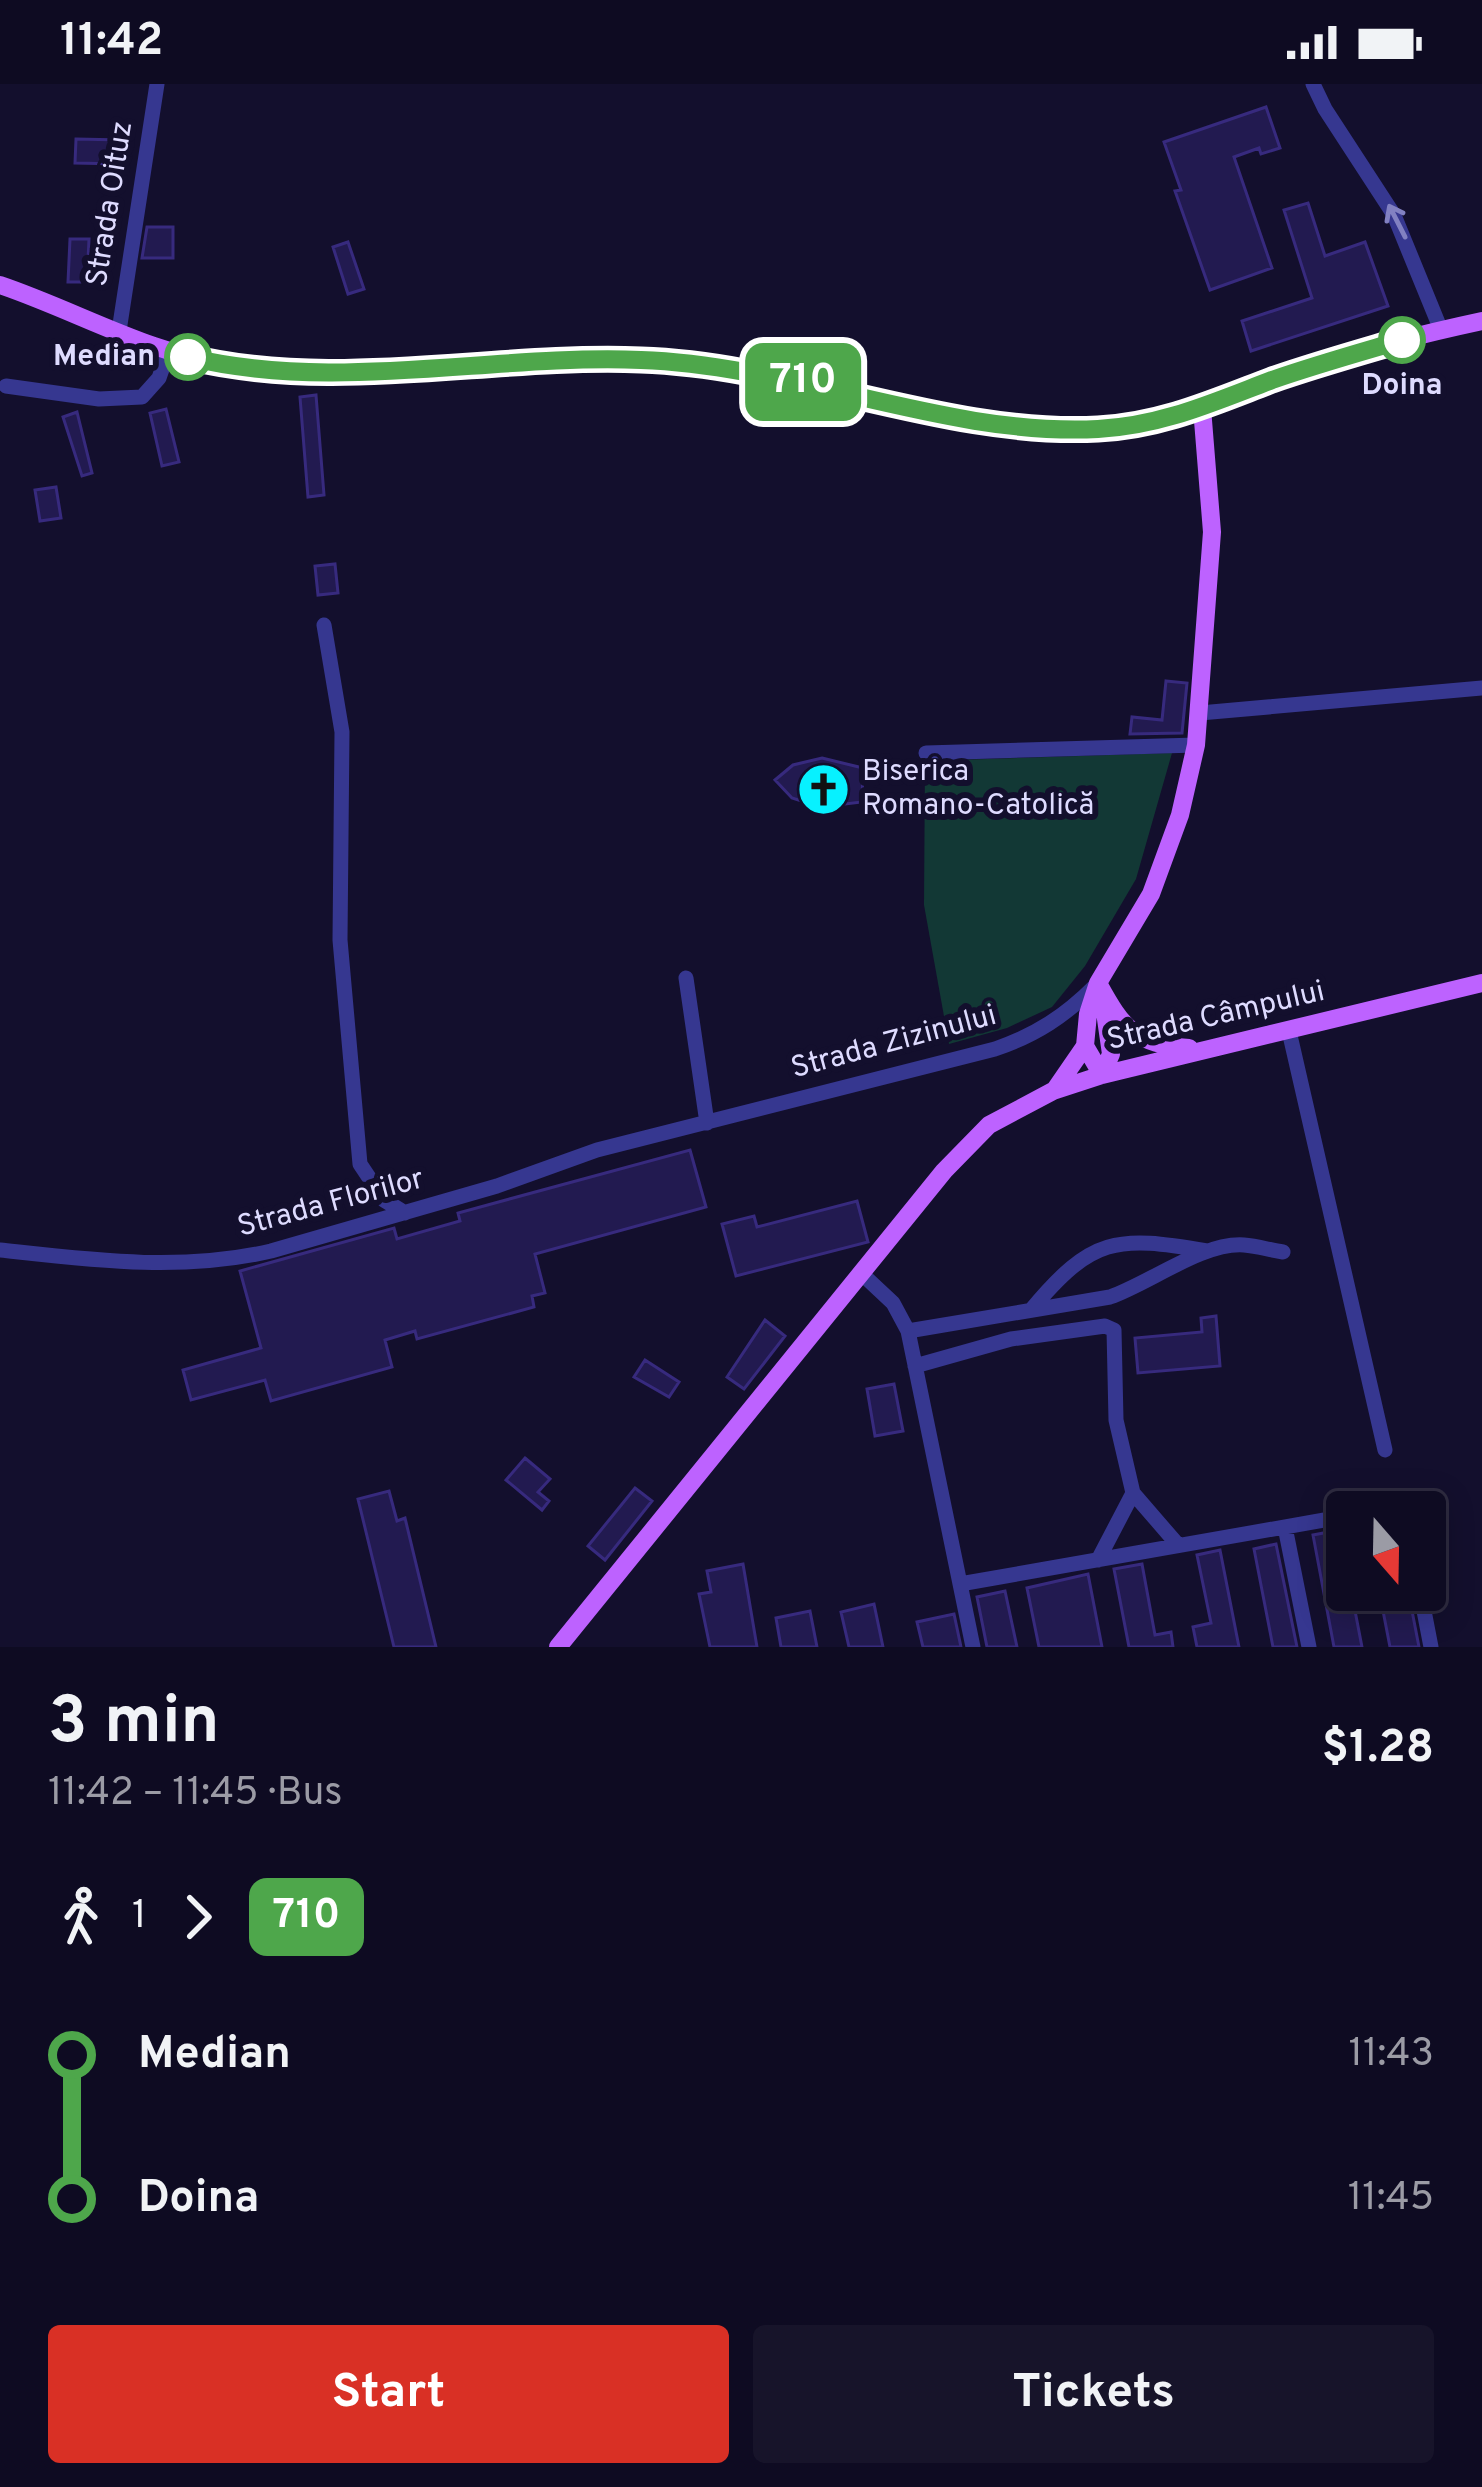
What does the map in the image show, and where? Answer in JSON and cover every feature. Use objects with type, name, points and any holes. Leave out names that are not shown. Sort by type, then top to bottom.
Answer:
[{"type":"main road","points":[[0,286],[168,352],[229,365],[308,371],[593,359],[698,364],[933,411],[1076,430],[1150,423],[1316,365],[1482,321]]},
{"type":"main road","name":"Strada Zizinului","points":[[1098,983],[1151,894],[1180,815],[1196,746],[1212,532],[1202,408]]},
{"type":"main road","points":[[1098,983],[1085,1028],[1085,1046],[1102,1075]]},
{"type":"main road","points":[[1098,983],[1125,1026],[1139,1038],[1164,1046],[1210,1049]]},
{"type":"main road","points":[[1098,983],[1111,1035],[1111,1054],[1102,1075]]},
{"type":"main road","name":"Strada Câmpului","points":[[557,1647],[975,1137],[1017,1108],[1102,1075],[1482,983]]},
{"type":"main road","points":[[1053,1091],[1085,1046]]},
{"type":"street","name":"Strada Oituz","points":[[118,332],[157,84]]},
{"type":"street","points":[[1313,84],[1394,215],[1441,330]]},
{"type":"street","points":[[6,386],[100,399],[142,397],[159,378],[168,352]]},
{"type":"street","points":[[324,625],[342,732],[340,940],[357,1141],[368,1181],[384,1200],[405,1213]]},
{"type":"street","points":[[1200,713],[1482,688]]},
{"type":"street","points":[[926,753],[1196,746]]},
{"type":"street","points":[[686,978],[707,1123]]},
{"type":"street","name":"Strada Zizinului","points":[[597,1150],[1025,1039],[1075,1006],[1098,983]]},
{"type":"street","points":[[1289,1031],[1384,1450]]},
{"type":"street","name":"Strada Florilor","points":[[0,1250],[113,1263],[240,1258],[544,1172],[597,1150]]},
{"type":"street","points":[[1031,1310],[1061,1274],[1090,1252],[1118,1242],[1207,1251]]},
{"type":"street","points":[[908,1331],[1110,1297],[1140,1287],[1207,1251],[1241,1244],[1282,1252]]},
{"type":"street","points":[[861,1274],[893,1303],[908,1331],[973,1647]]},
{"type":"street","points":[[915,1366],[1011,1339],[1105,1326],[1114,1330],[1116,1420],[1133,1492],[1178,1545]]},
{"type":"street","points":[[1097,1560],[1133,1492]]},
{"type":"street","points":[[960,1584],[1326,1519]]},
{"type":"street","points":[[1285,1526],[1309,1647]]},
{"type":"street","points":[[1424,1611],[1431,1647]]},
{"type":"green space","points":[[1172,753],[1136,879],[1085,966],[1052,1007],[1007,1028],[949,1044],[924,905],[925,761]]},
{"type":"building","points":[[1266,107],[1280,148],[1261,154],[1259,148],[1234,157],[1272,268],[1210,290],[1175,191],[1181,190],[1164,142]]},
{"type":"building","points":[[76,139],[122,140],[121,164],[75,163]]},
{"type":"building","points":[[1308,203],[1325,256],[1365,242],[1388,306],[1251,351],[1242,321],[1312,298],[1284,210]]},
{"type":"building","points":[[147,227],[173,227],[173,258],[142,258]]},
{"type":"building","points":[[70,239],[89,239],[87,282],[68,282]]},
{"type":"building","points":[[348,242],[364,289],[348,294],[333,247]]},
{"type":"building","points":[[316,395],[324,495],[308,497],[300,397]]},
{"type":"building","points":[[166,409],[179,462],[162,466],[150,413]]},
{"type":"building","points":[[77,412],[92,473],[82,476],[63,417]]},
{"type":"building","points":[[56,487],[61,518],[40,521],[35,490]]},
{"type":"building","points":[[335,564],[338,593],[318,595],[315,566]]},
{"type":"building","points":[[1166,681],[1187,683],[1182,733],[1130,734],[1132,717],[1162,720]]},
{"type":"building","name":"Biserica Romano-Catolică","points":[[822,758],[863,768],[862,802],[820,807],[792,798],[775,780],[793,765]]},
{"type":"building","points":[[690,1150],[706,1207],[535,1254],[545,1293],[532,1296],[534,1307],[417,1339],[415,1331],[385,1340],[392,1367],[271,1401],[265,1380],[191,1400],[183,1370],[261,1348],[240,1271],[394,1228],[397,1239],[460,1221],[458,1213]]},
{"type":"building","points":[[857,1201],[868,1242],[736,1276],[722,1224],[754,1216],[757,1227]]},
{"type":"building","points":[[1216,1316],[1220,1366],[1138,1373],[1135,1338],[1202,1332],[1201,1318]]},
{"type":"building","points":[[765,1320],[785,1336],[744,1389],[727,1377]]},
{"type":"building","points":[[645,1360],[679,1382],[669,1397],[634,1377]]},
{"type":"building","points":[[894,1384],[903,1431],[875,1436],[867,1389]]},
{"type":"building","points":[[525,1458],[550,1479],[538,1492],[549,1501],[542,1510],[506,1480]]},
{"type":"building","points":[[635,1488],[652,1501],[605,1560],[588,1546]]},
{"type":"building","points":[[389,1491],[397,1521],[405,1518],[436,1647],[394,1647],[358,1499]]},
{"type":"building","points":[[1326,1532],[1326,1604],[1313,1535]]},
{"type":"building","points":[[1276,1544],[1297,1647],[1273,1647],[1254,1549]]},
{"type":"building","points":[[1220,1550],[1239,1647],[1197,1647],[1193,1627],[1211,1623],[1197,1555]]},
{"type":"building","points":[[743,1564],[757,1647],[710,1647],[699,1594],[711,1592],[707,1571]]},
{"type":"building","points":[[1142,1564],[1155,1635],[1171,1632],[1173,1647],[1129,1647],[1114,1569]]},
{"type":"building","points":[[1088,1574],[1102,1647],[1039,1647],[1027,1588]]},
{"type":"building","points":[[1005,1591],[1017,1647],[987,1647],[977,1597]]},
{"type":"building","points":[[874,1604],[883,1647],[849,1647],[841,1612]]},
{"type":"building","points":[[810,1611],[817,1647],[781,1647],[776,1618]]},
{"type":"building","points":[[1327,1611],[1355,1611],[1362,1647],[1334,1647]]},
{"type":"building","points":[[1383,1611],[1412,1611],[1419,1647],[1390,1647]]},
{"type":"building","points":[[954,1614],[961,1647],[923,1647],[917,1622]]},
{"type":"bus line","name":"710","points":[[188,357],[308,371],[593,359],[698,364],[992,421],[1076,430],[1177,417],[1269,381],[1402,340]]},
{"type":"place","name":"Doina","points":[[1402,340]]},
{"type":"place","name":"Median","points":[[188,357]]},
{"type":"place","name":"Biserica Romano-Catolică","points":[[823,789]]}]
